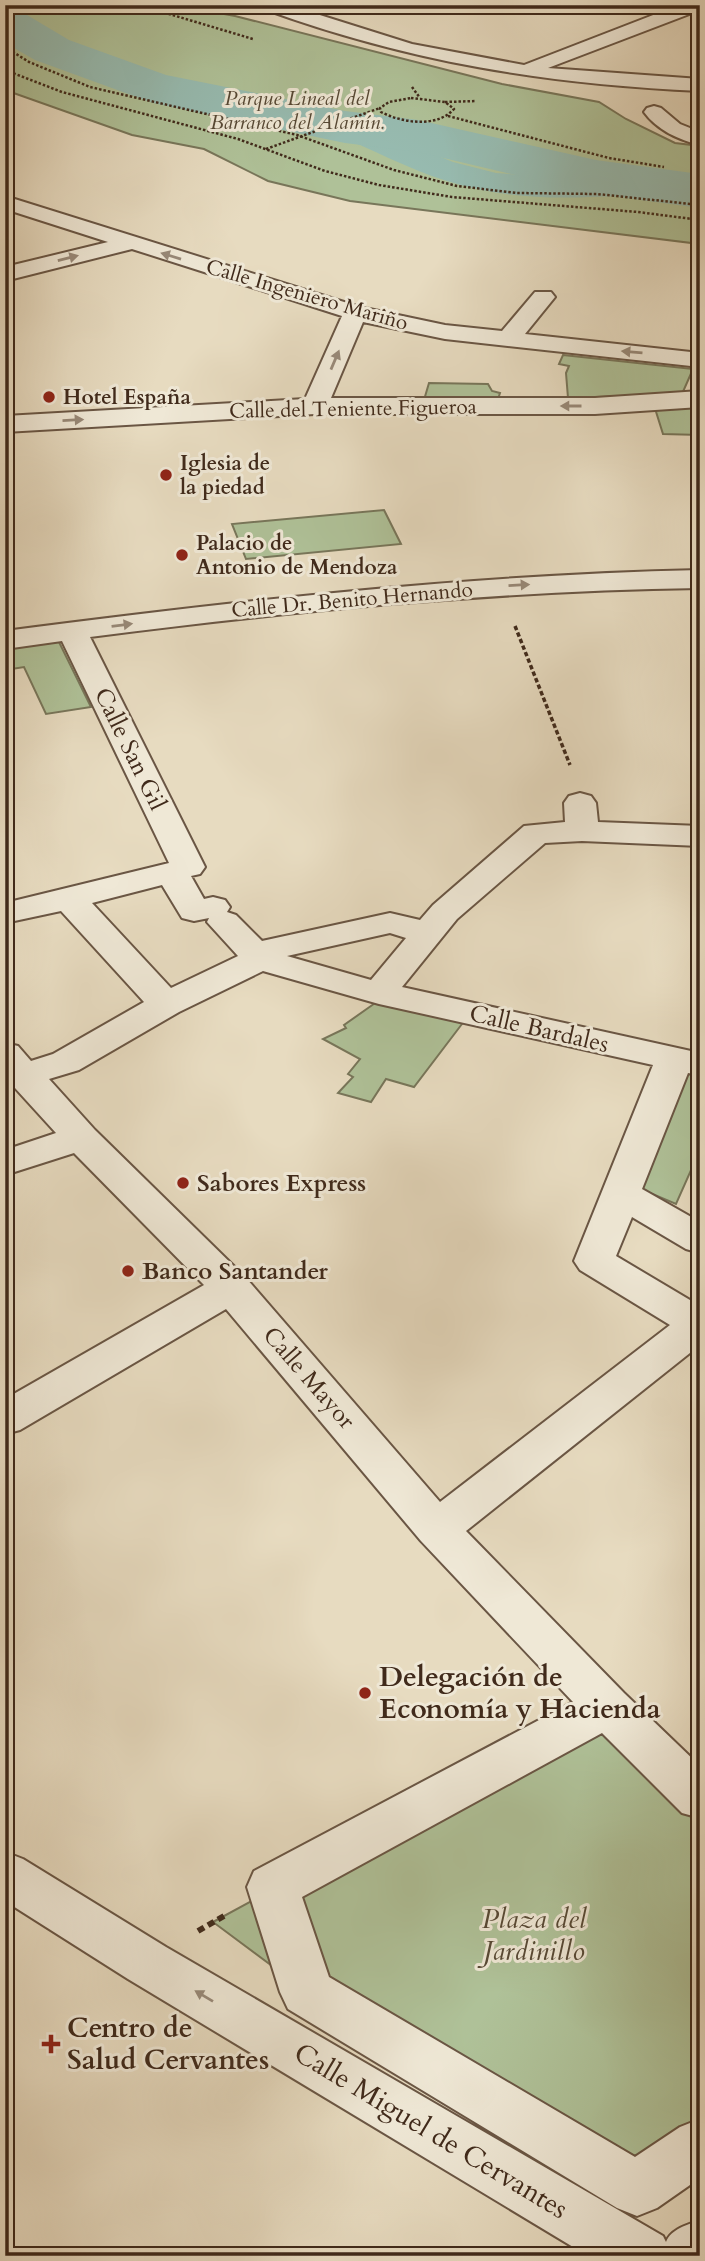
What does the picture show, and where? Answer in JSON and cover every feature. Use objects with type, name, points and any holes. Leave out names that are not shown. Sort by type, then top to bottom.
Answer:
[{"type":"street","points":[[270,5],[323,24],[455,59],[619,82],[700,85]]},
{"type":"street","points":[[527,69],[696,5]]},
{"type":"street","points":[[654,112],[673,128],[700,139]]},
{"type":"street","name":"Calle Ingeniero Mariño","points":[[5,202],[355,313],[445,332],[700,360]]},
{"type":"street","points":[[5,274],[131,243]]},
{"type":"street","points":[[507,340],[543,297]]},
{"type":"street","points":[[315,406],[355,313]]},
{"type":"street","name":"Calle del Teniente Figueroa","points":[[5,424],[315,406],[595,406],[700,399]]},
{"type":"street","name":"Calle Dr. Benito Hernando","points":[[5,639],[291,604],[499,586],[700,579]]},
{"type":"street","name":"Calle San Gil","points":[[72,631],[188,867]]},
{"type":"street","points":[[379,993],[445,912],[536,833],[581,817],[700,836]]},
{"type":"street","points":[[5,914],[172,872],[194,911],[218,915],[260,958]]},
{"type":"street","points":[[69,899],[166,1004]]},
{"type":"street","points":[[15,1064],[66,1062],[166,1004],[260,958],[274,948],[390,923],[428,933]]},
{"type":"street","name":"Calle Bardales","points":[[260,958],[379,993],[687,1062]]},
{"type":"street","points":[[437,1529],[699,1324],[594,1261],[620,1193],[687,1062]]},
{"type":"street","name":"Calle Mayor","points":[[15,1064],[81,1138],[232,1288],[437,1529],[607,1707]]},
{"type":"street","points":[[5,1163],[81,1138]]},
{"type":"street","points":[[620,1193],[700,1240]]},
{"type":"street","points":[[5,1419],[232,1288]]},
{"type":"street","points":[[700,1798],[607,1707],[273,1887],[307,1992],[318,2000],[636,2189],[700,2145]]},
{"type":"street","name":"Calle Miguel de Cervantes","points":[[5,1874],[147,1963],[642,2256]]},
{"type":"street","points":[[689,2256],[700,2248]]},
{"type":"path","points":[[5,11],[61,5]]},
{"type":"path","points":[[5,47],[29,62],[90,87],[297,135],[394,170],[457,186],[517,193],[645,198],[700,205]]},
{"type":"path","points":[[5,70],[34,83],[99,104],[164,119],[266,149],[310,166],[387,186],[451,197],[632,211],[700,220]]},
{"type":"path","points":[[266,149],[297,135],[399,100],[432,99],[452,106],[452,114],[448,116]]},
{"type":"path","points":[[380,108],[387,117],[399,120],[424,121],[448,116],[480,122],[595,156],[675,168]]},
{"type":"path","points":[[499,586],[565,747],[581,817]]},
{"type":"path","points":[[147,1963],[273,1887]]},
{"type":"green space","name":"Parque Lineal del Barranco del Alamín.","points":[[5,5],[175,5],[235,16],[502,84],[599,102],[626,119],[675,143],[700,146],[700,244],[350,201],[268,181],[204,149],[132,135],[5,90]]},
{"type":"green space","points":[[563,355],[693,369],[682,394],[568,398],[566,373],[569,366],[559,364]]},
{"type":"green space","points":[[429,383],[488,384],[492,391],[500,393],[498,399],[424,400]]},
{"type":"green space","points":[[653,402],[700,404],[700,435],[663,434]]},
{"type":"green space","points":[[384,510],[401,544],[246,559],[232,524]]},
{"type":"green space","points":[[58,640],[91,707],[46,714],[24,667],[5,670],[5,646]]},
{"type":"green space","points":[[378,1001],[465,1020],[414,1087],[386,1079],[371,1102],[338,1093],[353,1077],[348,1074],[360,1059],[323,1039],[346,1028],[344,1025]]},
{"type":"green space","points":[[680,1070],[700,1072],[700,1139],[696,1159],[676,1204],[631,1185]]},
{"type":"green space","name":"Plaza del Jardinillo","points":[[607,1707],[700,1798],[700,2177],[637,2189],[307,1992],[213,1922]]},
{"type":"waterway","points":[[5,22],[52,50],[153,88],[345,127],[418,136],[596,177],[700,191]]},
{"type":"waterway","points":[[345,127],[441,169],[475,179],[517,186],[561,188],[648,185]]},
{"type":"waterway","points":[[688,191],[700,194]]},
{"type":"place","name":"Hotel España","points":[[49,397]]},
{"type":"place","name":"Iglesia de la piedad","points":[[166,475]]},
{"type":"place","name":"Palacio de Antonio de Mendoza","points":[[182,555]]},
{"type":"place","name":"Sabores Express","points":[[183,1183]]},
{"type":"place","name":"Banco Santander","points":[[128,1271]]},
{"type":"place","name":"Delegación de Economía y Hacienda","points":[[365,1693]]},
{"type":"place","name":"Centro de Salud Cervantes","points":[[51,2044]]}]
